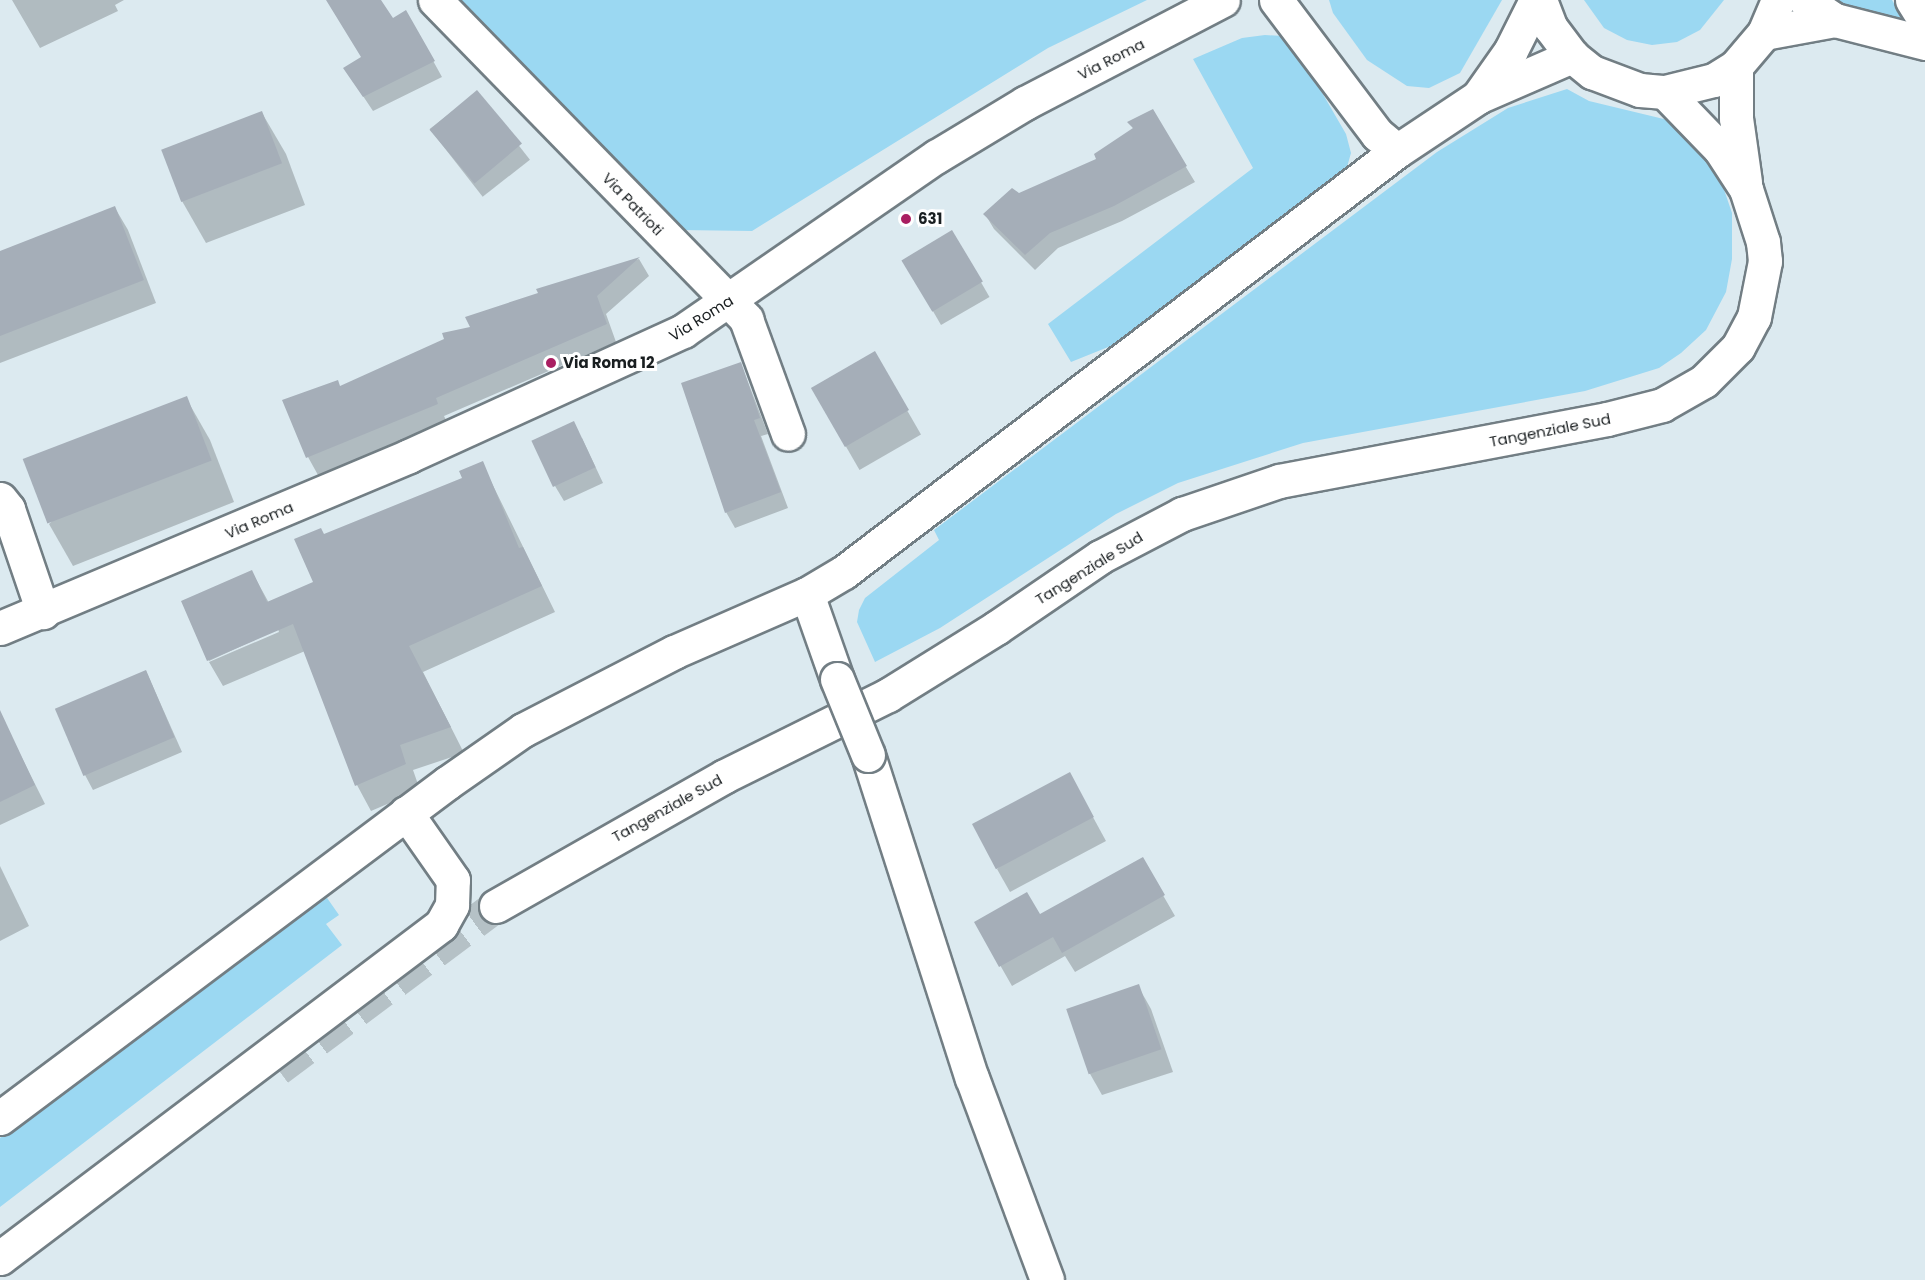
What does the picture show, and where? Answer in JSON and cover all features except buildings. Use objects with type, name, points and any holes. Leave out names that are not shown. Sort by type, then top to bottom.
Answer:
[{"type":"main road","name":"Via Patrioti","points":[[435,0],[746,320],[788,434]]},
{"type":"main road","name":"Via Roma","points":[[0,628],[43,612],[558,390],[683,331],[728,302],[822,233],[946,150],[1025,103],[1223,0]]},
{"type":"main road","points":[[1276,0],[1377,134],[1397,151]]},
{"type":"main road","points":[[1478,97],[1511,50],[1538,0]]},
{"type":"main road","points":[[1538,0],[1551,28],[1572,56],[1615,84],[1665,92],[1698,85],[1736,66],[1764,33],[1778,0]]},
{"type":"main road","points":[[1805,0],[1834,20],[1925,43]]},
{"type":"main road","points":[[1912,0],[1925,21]]},
{"type":"main road","points":[[1764,33],[1834,20]]},
{"type":"main road","points":[[0,1118],[406,813],[523,730],[569,704],[674,652],[807,594],[854,565],[1397,151],[1478,97],[1572,56]]},
{"type":"main road","name":"Tangenziale Sud","points":[[1736,66],[1737,118],[1746,189]]},
{"type":"main road","name":"Tangenziale Sud","points":[[496,906],[725,776],[888,695],[996,628],[1100,557],[1182,514],[1279,481],[1607,419],[1662,405],[1688,392],[1729,358],[1747,333],[1759,304],[1763,242],[1759,219],[1746,189],[1720,149],[1665,92]]},
{"type":"main road","points":[[0,499],[8,508],[43,612]]},
{"type":"main road","points":[[807,594],[837,679],[868,755],[972,1078],[1047,1280]]},
{"type":"main road","points":[[0,1258],[441,926],[452,905],[453,880],[406,813]]},
{"type":"shaded area","points":[[454,0],[1147,0],[1048,48],[752,231],[680,230]]},
{"type":"shaded area","points":[[1329,0],[1502,0],[1460,73],[1429,88],[1407,86],[1367,60],[1333,13]]},
{"type":"shaded area","points":[[1584,0],[1724,0],[1700,30],[1677,42],[1652,45],[1627,40],[1604,28]]},
{"type":"shaded area","points":[[1831,0],[1892,0],[1908,27],[1840,6]]},
{"type":"shaded area","points":[[1265,35],[1283,36],[1306,65],[1346,134],[1351,153],[1347,167],[1138,335],[1071,362],[1048,324],[1253,168],[1193,59],[1242,38]]},
{"type":"shaded area","points":[[1567,89],[1589,101],[1672,121],[1717,169],[1732,213],[1732,259],[1726,292],[1706,330],[1681,353],[1659,368],[1585,391],[1303,443],[1178,483],[1116,514],[940,628],[875,662],[857,622],[859,610],[865,598],[939,540],[934,530],[1437,152],[1508,108]]},
{"type":"shaded area","points":[[325,895],[339,915],[326,924],[342,945],[0,1207],[0,1138]]},
{"type":"tunnel","points":[[278,1069],[496,906]]},
{"type":"place","name":"631","points":[[906,219]]},
{"type":"place","name":"Via Roma 12","points":[[551,363]]}]
